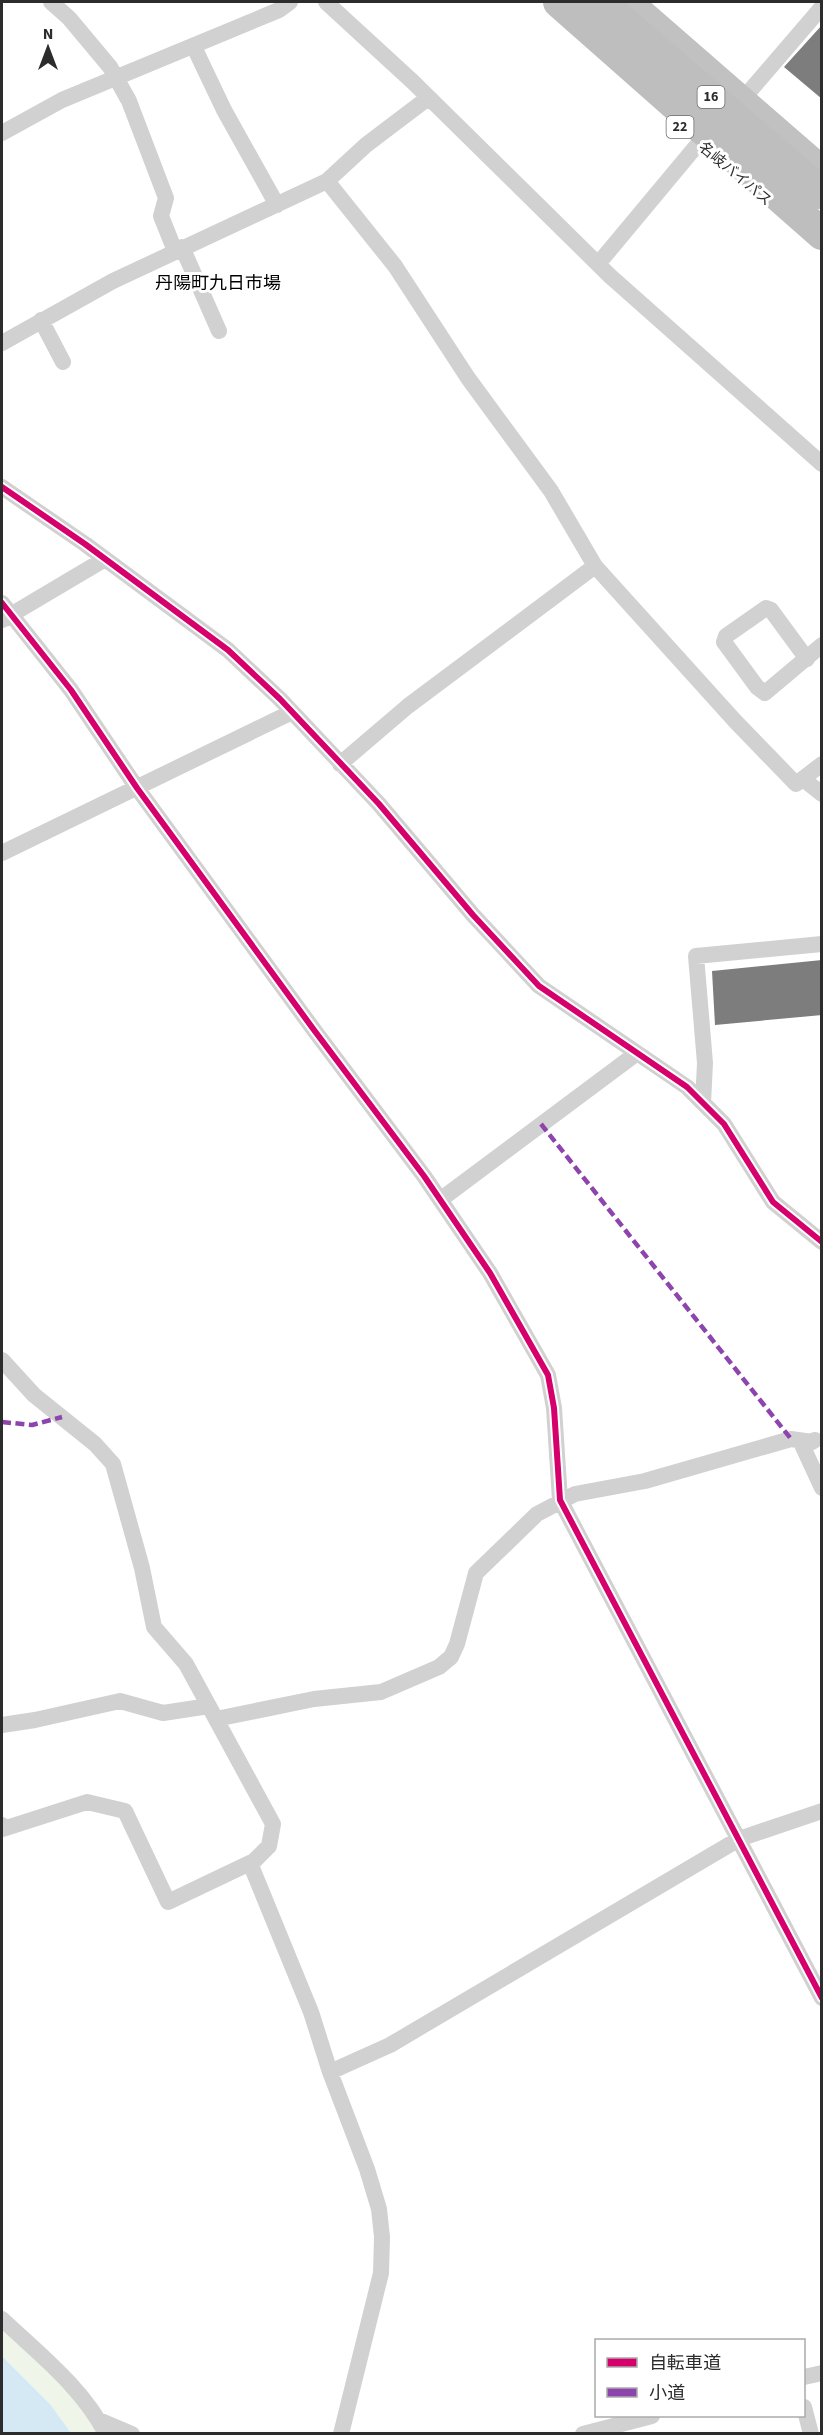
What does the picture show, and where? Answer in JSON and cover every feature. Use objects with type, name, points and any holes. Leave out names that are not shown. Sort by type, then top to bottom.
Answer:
[{"type":"highway","name":"名岐バイパス","points":[[544,2],[699,144],[822,248]]},
{"type":"highway","name":"16","points":[[559,2],[822,234]]},
{"type":"highway","points":[[569,2],[645,62],[822,216]]},
{"type":"highway","name":"16","points":[[600,2],[822,193]]},
{"type":"highway","points":[[629,2],[822,170]]},
{"type":"street","points":[[51,2],[84,35],[110,67],[129,101],[166,198],[160,216],[219,331]]},
{"type":"street","points":[[2,133],[62,100],[114,77],[194,47],[279,10],[290,2]]},
{"type":"street","points":[[326,2],[598,264],[820,460]]},
{"type":"street","points":[[742,100],[822,7]]},
{"type":"street","points":[[194,47],[224,110],[277,205]]},
{"type":"street","points":[[2,343],[113,281],[327,181],[366,145],[428,98]]},
{"type":"street","points":[[598,264],[699,144]]},
{"type":"street","points":[[327,181],[395,266],[468,378],[551,491],[595,566],[735,721],[796,784],[822,764]]},
{"type":"street","points":[[41,320],[63,362]]},
{"type":"street","points":[[2,487],[105,559],[228,650],[292,712],[379,804],[473,915],[539,986],[687,1087],[724,1124],[773,1202],[822,1242]]},
{"type":"street","points":[[105,559],[5,613],[71,690],[137,788],[440,1200],[490,1273],[548,1375],[554,1408],[560,1500],[822,1998]]},
{"type":"street","points":[[340,764],[408,706],[595,566]]},
{"type":"street","points":[[807,659],[771,610],[766,608],[726,636],[724,642],[757,687],[765,693],[807,659],[822,645]]},
{"type":"street","points":[[2,853],[292,712]]},
{"type":"street","points":[[803,779],[822,794]]},
{"type":"street","points":[[703,1103],[705,1063],[696,956],[822,944]]},
{"type":"street","points":[[440,1200],[637,1053]]},
{"type":"street","points":[[2,1360],[34,1395],[95,1444],[113,1464],[142,1568],[154,1627],[186,1664],[273,1824],[269,1846],[250,1863],[168,1902],[124,1811],[87,1802],[3,1829],[2,1825]]},
{"type":"street","points":[[2,1725],[120,1701],[163,1713],[212,1712],[381,1692],[439,1667],[451,1657],[458,1644],[476,1573],[537,1514],[560,1500],[595,1490],[645,1481],[791,1439],[817,1440]]},
{"type":"street","points":[[817,1440],[803,1447],[822,1488]]},
{"type":"street","points":[[330,2072],[390,2045],[739,1839],[822,1811]]},
{"type":"street","points":[[250,1863],[311,2012],[379,2209],[382,2237],[381,2273],[341,2433]]},
{"type":"street","points":[[2,2319],[58,2372],[103,2427],[132,2433]]},
{"type":"street","points":[[805,2377],[822,2373]]},
{"type":"street","points":[[805,2411],[811,2433]]},
{"type":"street","points":[[583,2433],[606,2430],[646,2417]]},
{"type":"shaded area","points":[[2,2326],[68,2390],[100,2433],[71,2433],[50,2404],[2,2356]]},
{"type":"water","points":[[2,2356],[50,2404],[71,2433],[2,2433]]},
{"type":"building","points":[[822,25],[822,99],[784,67]]},
{"type":"building","points":[[822,960],[822,1015],[715,1025],[712,971]]},
{"type":"marked path","points":[[541,1124],[791,1439]]},
{"type":"marked path","points":[[2,1422],[32,1425],[62,1417]]},
{"type":"cycle path","points":[[2,487],[85,544],[228,650],[280,699],[379,804],[473,915],[539,986],[687,1087],[724,1124],[773,1202],[822,1242]]},
{"type":"cycle path","points":[[2,603],[71,690],[137,788],[424,1176],[490,1273],[548,1375],[554,1408],[560,1500],[822,1998]]},
{"type":"district","name":"丹陽町九日市場","points":[[218,283]]}]
